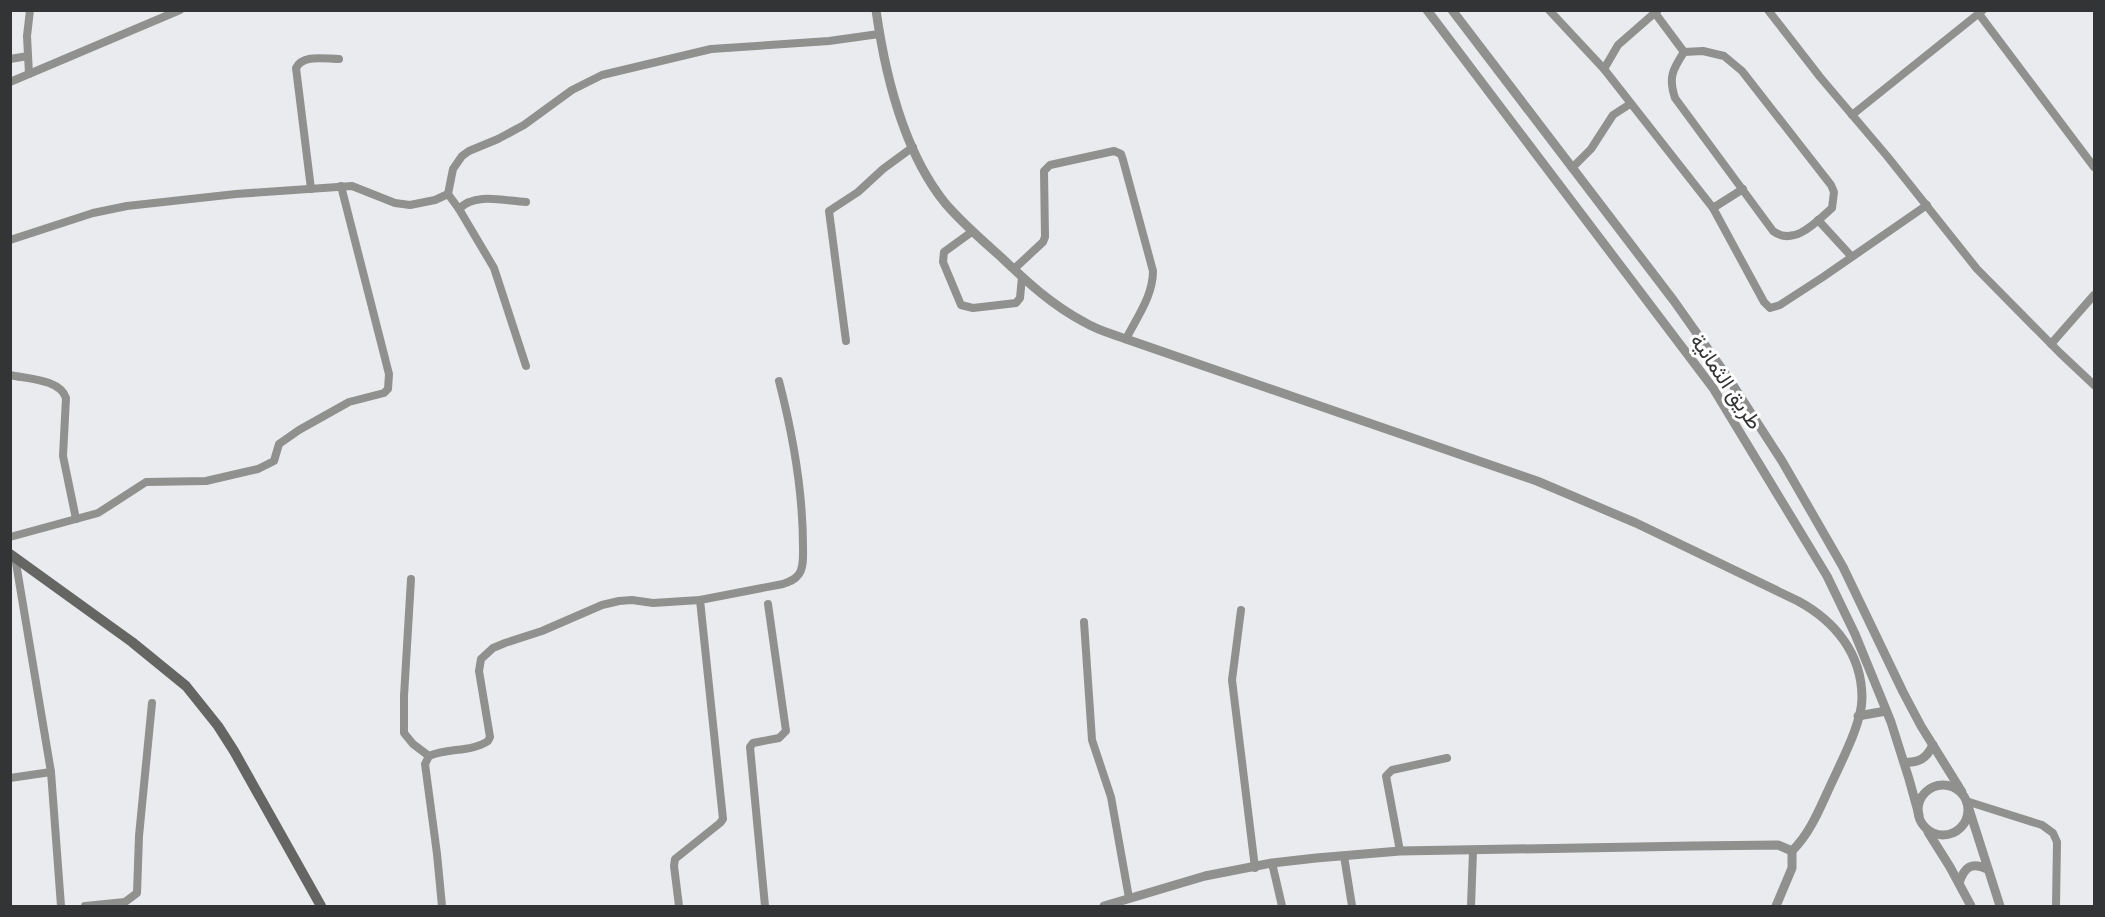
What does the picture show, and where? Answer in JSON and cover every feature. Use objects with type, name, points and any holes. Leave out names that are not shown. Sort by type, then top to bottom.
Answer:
[{"type":"main road","points":[[13,555],[132,642],[186,686],[218,726],[234,751],[321,906]]},
{"type":"street","points":[[29,74],[30,10]]},
{"type":"street","points":[[10,82],[180,10]]},
{"type":"street","points":[[876,10],[879,34],[895,98],[913,147],[926,174],[944,202],[973,231],[1038,292],[1071,315],[1086,324],[1126,339],[1536,481],[1636,523],[1798,601],[1827,620],[1852,653],[1862,698],[1850,743],[1808,833],[1792,850],[1792,868],[1776,906]]},
{"type":"street","name":"طريق الثمانية","points":[[1427,10],[1706,376],[1827,576],[1855,634],[1886,711],[1919,815]]},
{"type":"street","points":[[1452,10],[1707,346],[1782,461],[1843,567],[1903,692],[1965,800],[2000,906]]},
{"type":"street","points":[[1549,10],[1604,69],[1713,208],[1764,302],[1770,308],[1780,305],[1927,205]]},
{"type":"street","points":[[1768,10],[1977,269],[2094,385]]},
{"type":"street","points":[[1604,69],[1618,45],[1656,12],[1684,51]]},
{"type":"street","points":[[1852,115],[1981,12],[2094,166]]},
{"type":"street","points":[[526,366],[494,268],[448,194],[453,169],[462,156],[515,129],[572,90],[602,75],[711,49],[829,41],[879,34]]},
{"type":"street","points":[[1684,51],[1715,52],[1733,62],[1831,185],[1834,192],[1832,208],[1797,235],[1780,236],[1773,231],[1675,98],[1671,78],[1684,51]]},
{"type":"street","points":[[10,59],[28,56]]},
{"type":"street","points":[[311,189],[296,68],[299,62],[306,59],[339,59]]},
{"type":"street","points":[[1572,168],[1591,149],[1613,115],[1630,104]]},
{"type":"street","points":[[846,341],[829,211],[858,192],[883,169],[913,147]]},
{"type":"street","points":[[1014,270],[1043,242],[1045,237],[1045,168],[1103,153],[1118,152],[1123,160],[1153,271],[1153,282],[1148,297],[1126,339]]},
{"type":"street","points":[[10,240],[81,217],[127,206],[341,186],[361,188],[382,198],[410,205],[435,200],[448,194]]},
{"type":"street","points":[[10,537],[88,517],[106,509],[146,482],[206,481],[258,469],[274,461],[279,444],[299,430],[349,402],[384,393],[388,389],[389,374],[341,186]]},
{"type":"street","points":[[1713,208],[1743,189]]},
{"type":"street","points":[[459,209],[466,202],[476,199],[525,202]]},
{"type":"street","points":[[1818,220],[1851,256]]},
{"type":"street","points":[[973,231],[945,252],[943,257],[961,306],[973,308],[1017,303],[1020,298],[1022,277]]},
{"type":"street","points":[[2051,344],[2094,295]]},
{"type":"street","points":[[10,375],[56,385],[64,392],[66,398],[63,456],[76,519]]},
{"type":"street","points":[[411,579],[404,733],[413,744],[429,756],[479,746],[488,741],[490,737],[479,671],[481,659],[493,648],[543,631],[602,605],[619,601],[652,603],[699,600],[783,584],[795,579],[801,570],[803,553],[800,480],[787,409],[779,381]]},
{"type":"street","points":[[13,555],[51,772],[62,906]]},
{"type":"street","points":[[679,906],[675,859],[723,819],[699,600]]},
{"type":"street","points":[[765,906],[750,747],[753,743],[779,738],[786,731],[768,604]]},
{"type":"street","points":[[1241,610],[1232,680],[1254,868]]},
{"type":"street","points":[[1084,622],[1092,740],[1111,797],[1129,898]]},
{"type":"street","points":[[85,906],[125,902],[137,893],[139,836],[152,703]]},
{"type":"street","points":[[1858,716],[1886,711]]},
{"type":"street","points":[[1904,762],[1913,763],[1922,760],[1933,746]]},
{"type":"street","points":[[429,756],[425,764],[442,906]]},
{"type":"street","points":[[1400,851],[1386,776],[1392,770],[1448,758]]},
{"type":"street","points":[[10,778],[51,772]]},
{"type":"street","points":[[1971,906],[1919,815],[1920,802],[1931,788],[1942,785],[1953,787],[1965,800],[2042,825],[2053,833],[2057,842],[2056,906]]},
{"type":"street","points":[[1924,827],[1936,834],[1952,834],[1960,830],[1966,822],[1965,800]]},
{"type":"street","points":[[1104,906],[1205,876],[1272,863],[1400,851],[1769,845],[1778,845],[1792,850]]},
{"type":"street","points":[[1471,906],[1473,851]]},
{"type":"street","points":[[1344,856],[1352,906]]},
{"type":"street","points":[[1272,863],[1282,906]]},
{"type":"street","points":[[1959,883],[1965,869],[1971,865],[1979,865],[1987,869]]}]
